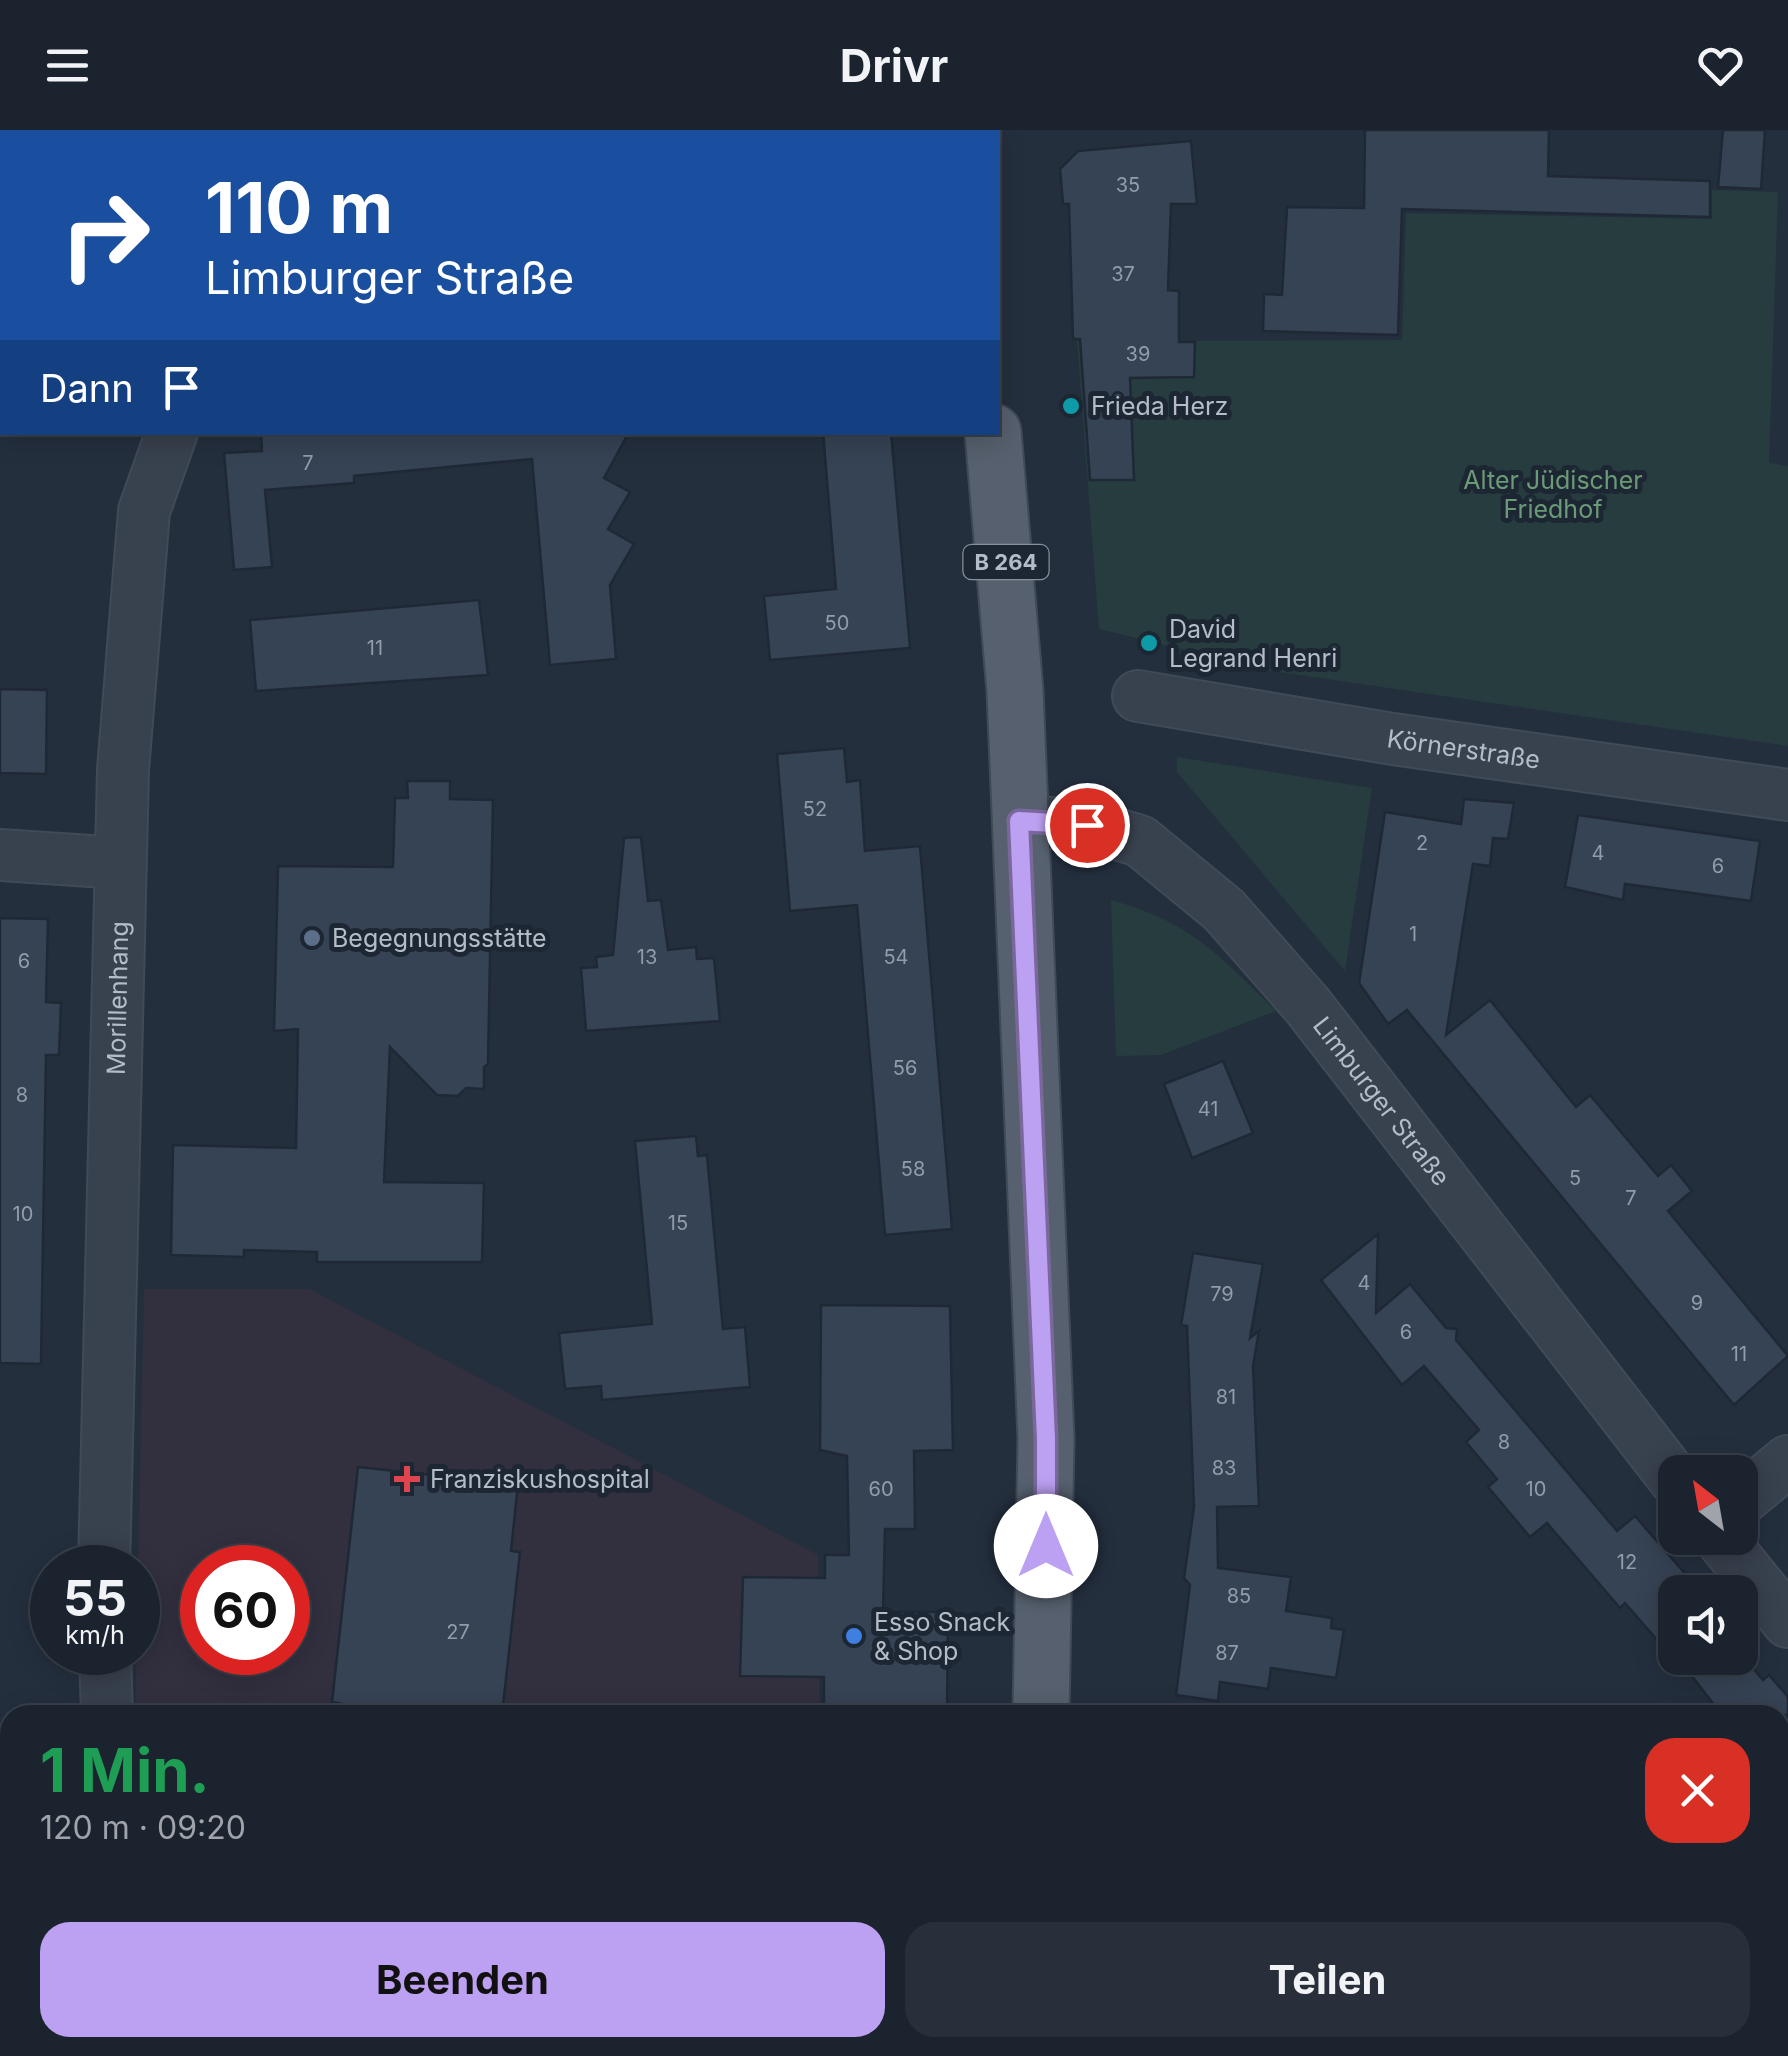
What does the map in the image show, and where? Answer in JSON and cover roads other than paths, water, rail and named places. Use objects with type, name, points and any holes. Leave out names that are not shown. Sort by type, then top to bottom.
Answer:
[{"type":"main road","name":"B 264","points":[[993,435],[1012,636],[1046,1439],[1041,1705]]},
{"type":"street","name":"Morillenhang","points":[[105,1545],[120,863],[133,615],[144,511],[171,435]]},
{"type":"street","name":"Körnerstraße","points":[[1138,696],[1392,739],[1788,795]]},
{"type":"street","name":"Limburger Straße","points":[[1019,821],[1087,825],[1140,841],[1224,910],[1308,1006],[1658,1458]]},
{"type":"street","points":[[0,855],[120,863]]},
{"type":"street","points":[[1758,1486],[1788,1460]]},
{"type":"street","points":[[1734,1555],[1788,1622]]},
{"type":"street","points":[[105,1675],[107,1705]]},
{"type":"place","name":"Frieda Herz","points":[[1071,406]]},
{"type":"place","name":"David Legrand Henri","points":[[1149,643]]},
{"type":"place","name":"Begegnungsstätte","points":[[312,938]]},
{"type":"place","name":"Franziskushospital","points":[[407,1479]]},
{"type":"place","name":"Esso Snack & Shop","points":[[854,1636]]},
{"type":"park label","name":"Alter Jüdischer Friedhof","points":[[1553,494]]}]
